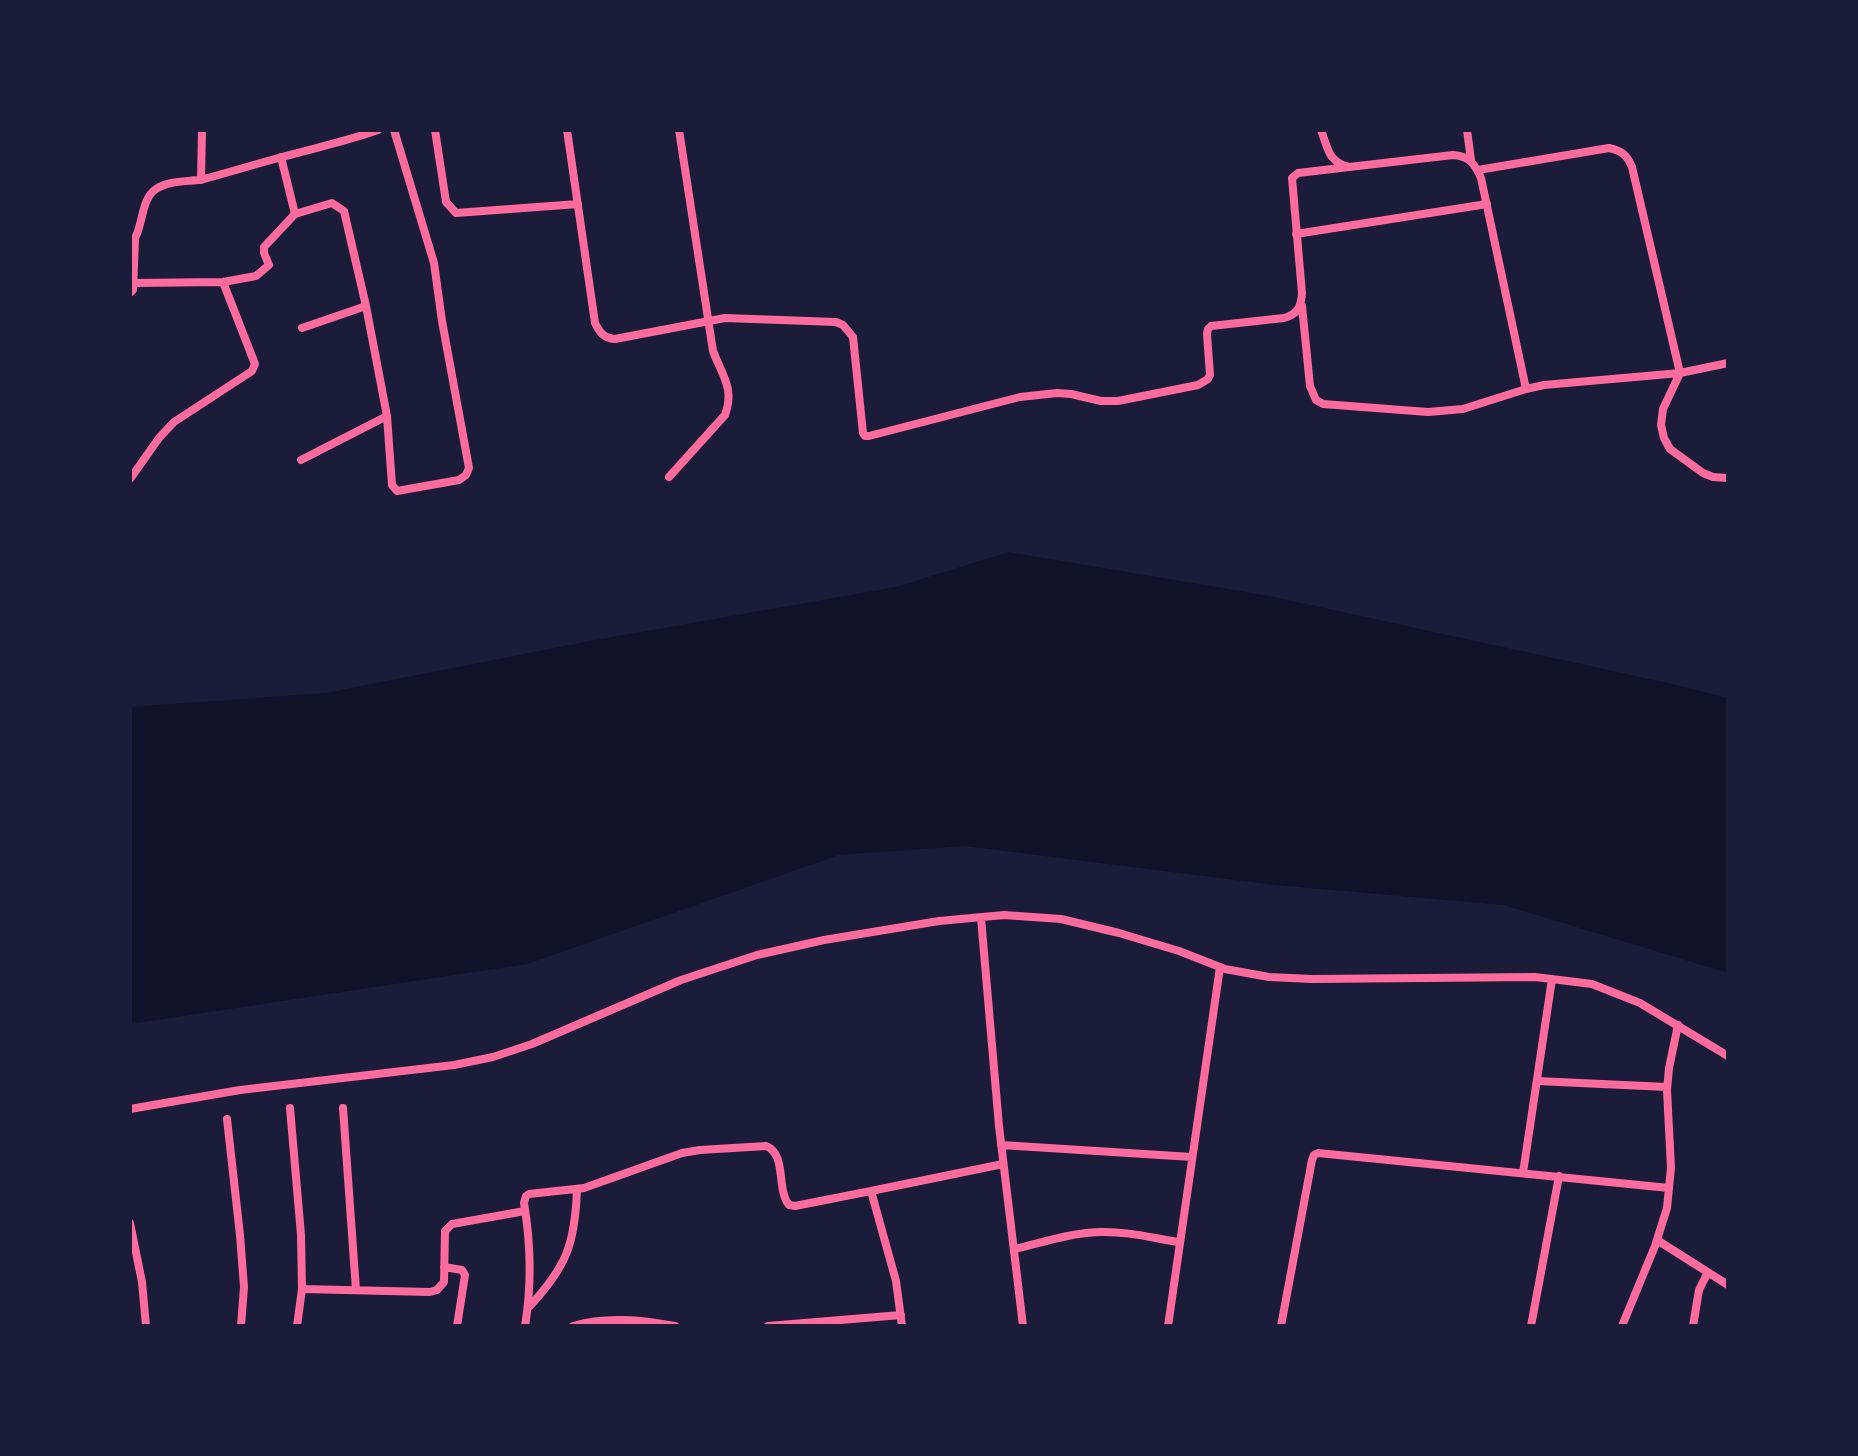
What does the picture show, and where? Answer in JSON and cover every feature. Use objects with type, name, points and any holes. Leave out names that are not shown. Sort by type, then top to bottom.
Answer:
[{"type":"street","points":[[201,180],[202,130]]},
{"type":"street","points":[[378,130],[353,134],[201,180],[164,185],[152,192],[132,242],[132,288],[223,282],[256,276],[269,265],[264,247],[295,214],[332,203],[344,211],[387,416],[392,485],[397,491],[452,482],[466,475],[469,468],[434,263],[394,130]]},
{"type":"street","points":[[435,130],[446,202],[456,213],[578,204]]},
{"type":"street","points":[[567,130],[595,323],[600,333],[606,338],[615,339],[709,320],[741,317],[836,322],[853,337],[865,436],[1029,396],[1071,394],[1101,401],[1118,401],[1198,385],[1210,375],[1207,334],[1211,326],[1284,318],[1299,310],[1301,302]]},
{"type":"street","points":[[669,477],[725,415],[730,404],[726,379],[713,351],[679,130]]},
{"type":"street","points":[[1321,130],[1335,162],[1349,167]]},
{"type":"street","points":[[1467,130],[1471,160],[1481,178],[1487,204],[1526,389]]},
{"type":"street","points":[[1478,170],[1609,148],[1620,150],[1627,157],[1632,167],[1680,373],[1663,409],[1661,425],[1664,438],[1670,449],[1703,473],[1728,478]]},
{"type":"street","points":[[1471,160],[1453,155],[1298,173],[1292,178],[1301,302],[1312,394],[1316,400],[1323,404],[1428,412],[1463,409],[1544,385],[1680,373],[1728,363]]},
{"type":"street","points":[[281,157],[295,214]]},
{"type":"street","points":[[1296,234],[1487,204]]},
{"type":"street","points":[[130,479],[174,422],[252,371],[255,364],[223,282]]},
{"type":"street","points":[[302,328],[366,306]]},
{"type":"street","points":[[301,460],[387,416]]},
{"type":"street","points":[[130,1109],[240,1090],[454,1065],[493,1057],[532,1044],[681,980],[757,955],[824,940],[939,921],[1004,915],[1061,919],[1149,942],[1220,967],[1269,977],[1535,977],[1592,984],[1640,1003],[1728,1056]]},
{"type":"street","points":[[981,918],[1001,1145],[1023,1326]]},
{"type":"street","points":[[1168,1326],[1220,967]]},
{"type":"street","points":[[1523,1173],[1552,979]]},
{"type":"street","points":[[1622,1326],[1667,1208],[1671,1168],[1667,1087],[1678,1025]]},
{"type":"street","points":[[1537,1081],[1667,1087]]},
{"type":"street","points":[[290,1108],[301,1235],[302,1289],[297,1326]]},
{"type":"street","points":[[343,1108],[356,1290]]},
{"type":"street","points":[[227,1119],[243,1274],[241,1326]]},
{"type":"street","points":[[1001,1145],[1192,1157]]},
{"type":"street","points":[[525,1326],[531,1279],[524,1199],[529,1194],[577,1189],[682,1153],[700,1150],[771,1147],[777,1154],[785,1201],[795,1206],[1003,1164]]},
{"type":"street","points":[[1281,1326],[1314,1155],[1323,1152],[1669,1188]]},
{"type":"street","points":[[1531,1326],[1559,1176]]},
{"type":"street","points":[[528,1307],[553,1281],[563,1264],[574,1228],[577,1189]]},
{"type":"street","points":[[871,1191],[896,1281],[902,1326]]},
{"type":"street","points":[[302,1289],[437,1290],[444,1282],[447,1227],[525,1211]]},
{"type":"street","points":[[130,1223],[142,1282],[146,1326]]},
{"type":"street","points":[[1014,1249],[1097,1232],[1179,1242]]},
{"type":"street","points":[[1657,1240],[1728,1285]]},
{"type":"street","points":[[444,1267],[462,1270],[465,1275],[457,1326]]},
{"type":"street","points":[[1693,1326],[1699,1290],[1708,1272]]},
{"type":"street","points":[[768,1326],[901,1315]]},
{"type":"street","points":[[573,1326],[605,1320],[675,1326]]},
{"type":"shaded area","points":[[1009,552],[1269,596],[1728,698],[1728,973],[1504,905],[1275,885],[965,846],[839,855],[527,964],[130,1024],[130,707],[326,693],[590,641],[896,587]]}]
